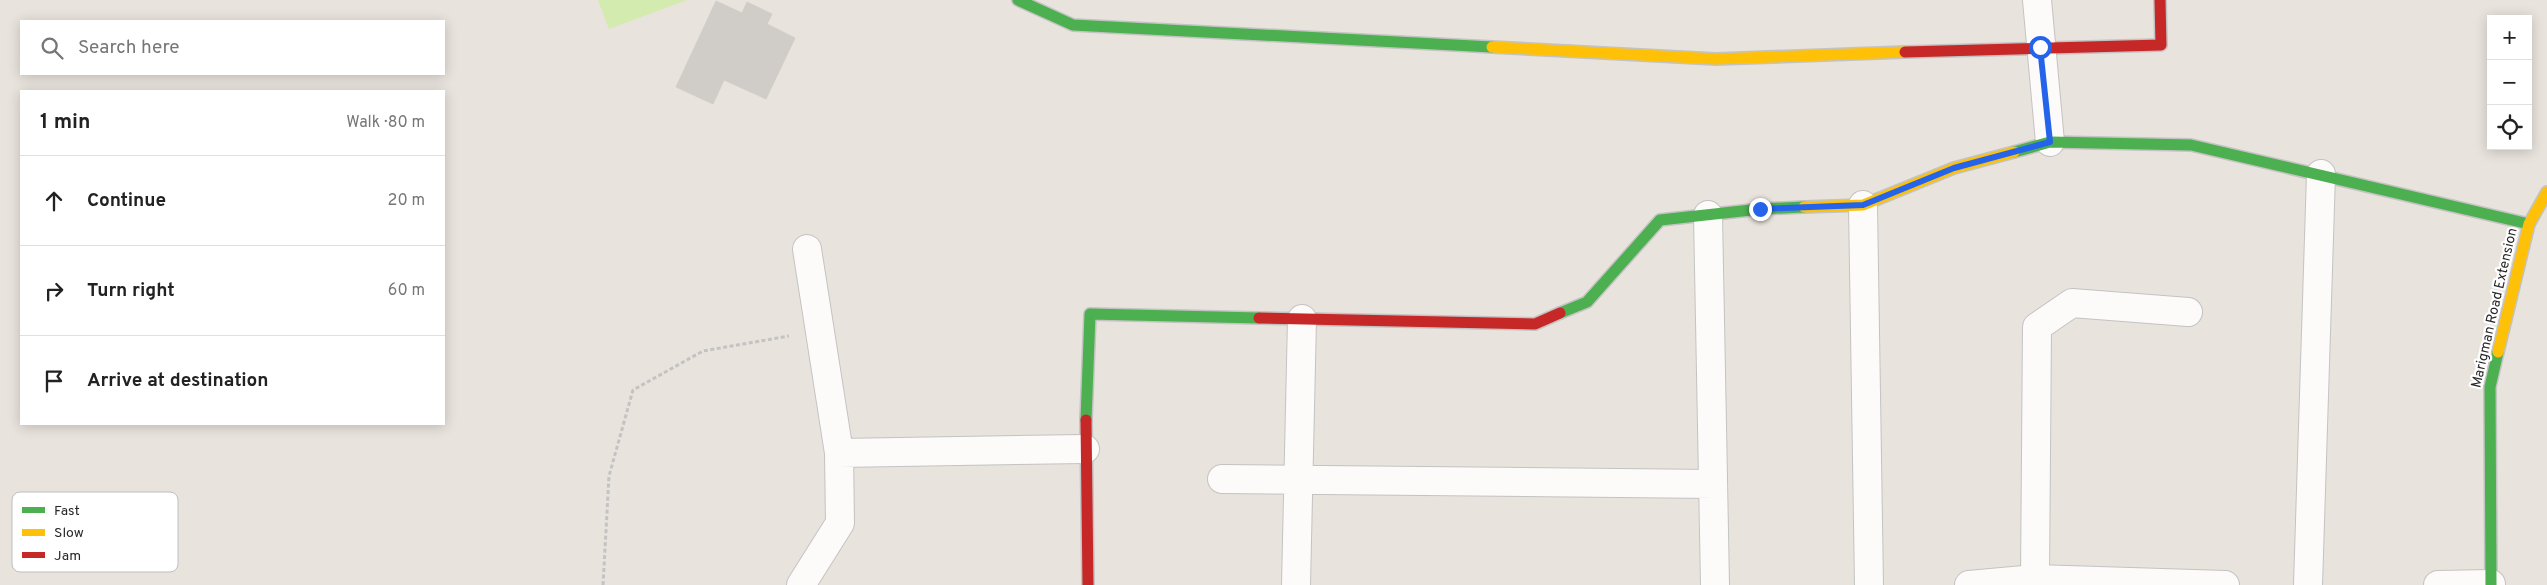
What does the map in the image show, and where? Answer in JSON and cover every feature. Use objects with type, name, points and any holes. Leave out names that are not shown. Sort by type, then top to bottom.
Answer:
[{"type":"street","points":[[1018,0],[1073,25],[1716,59],[2040,47],[2162,45],[2160,0]]},
{"type":"street","points":[[2036,0],[2050,142]]},
{"type":"street","points":[[1088,585],[1085,448],[1090,314],[1535,324],[1587,302],[1660,220],[1760,209],[1863,205],[1954,168],[2050,142],[2191,145],[2529,224]]},
{"type":"street","points":[[2308,585],[2321,174]]},
{"type":"street","name":"Marigman Road Extension","points":[[2491,585],[2490,387],[2529,224],[2547,192]]},
{"type":"street","points":[[1863,205],[1869,585]]},
{"type":"street","points":[[1708,215],[1716,585]]},
{"type":"street","points":[[800,585],[840,523],[839,453],[807,249]]},
{"type":"street","points":[[2035,579],[2037,327],[2072,303],[2188,312]]},
{"type":"street","points":[[1296,585],[1302,319]]},
{"type":"street","points":[[839,453],[1085,448]]},
{"type":"street","points":[[1222,479],[1713,484]]},
{"type":"street","points":[[1968,585],[2035,579],[2225,585]]},
{"type":"street","points":[[2438,585],[2491,585]]},
{"type":"path","points":[[603,585],[609,476],[633,390],[703,351],[819,330]]},
{"type":"green space","points":[[598,0],[687,0],[609,29]]},
{"type":"building","points":[[716,1],[742,13],[747,2],[772,14],[767,24],[795,38],[766,99],[724,80],[713,104],[676,87]]},
{"type":"traffic: fast","points":[[1018,0],[1073,25],[1492,47]]},
{"type":"traffic: fast","points":[[2014,152],[2050,142],[2191,145],[2529,224]]},
{"type":"traffic: fast","points":[[1560,313],[1587,302],[1660,220],[1760,209],[1804,207]]},
{"type":"traffic: fast","points":[[1086,420],[1090,314],[1259,318]]},
{"type":"traffic: fast","points":[[2491,585],[2490,387],[2498,352]]},
{"type":"traffic: slow","points":[[1492,47],[1716,59],[1905,52]]},
{"type":"traffic: slow","points":[[1804,207],[1863,205],[1954,168],[2014,152]]},
{"type":"traffic: slow","points":[[2498,352],[2529,224],[2547,192]]},
{"type":"traffic: jam","points":[[1905,52],[2161,45],[2160,0]]},
{"type":"traffic: jam","points":[[1259,318],[1535,324],[1560,313]]},
{"type":"traffic: jam","points":[[1086,420],[1088,585]]},
{"type":"route","points":[[1760,209],[1863,205],[1954,168],[2050,142],[2040,47]]}]
